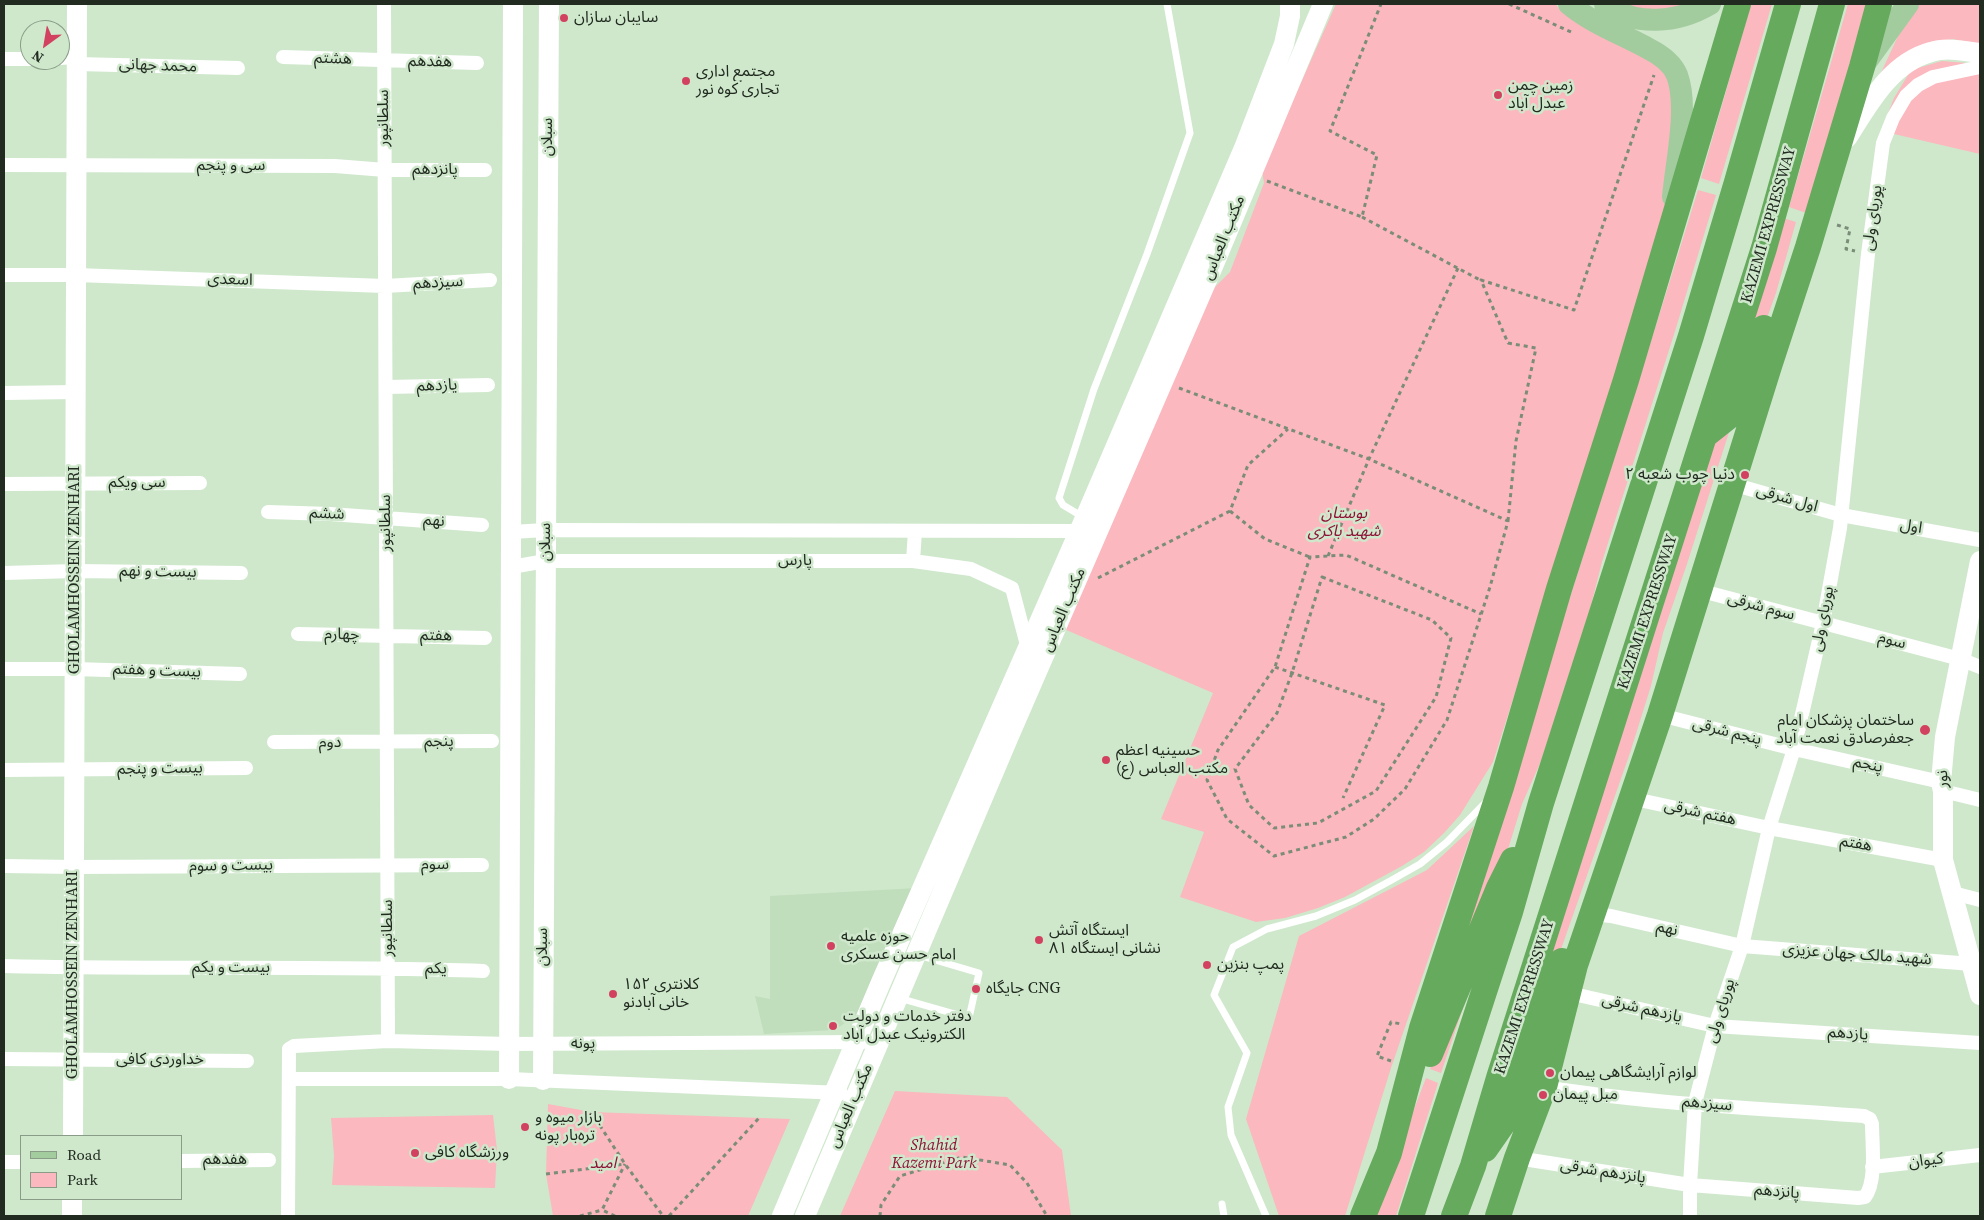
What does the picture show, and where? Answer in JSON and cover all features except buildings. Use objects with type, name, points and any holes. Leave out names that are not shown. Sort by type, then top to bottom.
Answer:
[{"type":"highway","points":[[1389,1153],[1422,1028],[1501,787],[1559,588],[1626,380],[1738,4]]},
{"type":"highway","points":[[1411,1216],[1510,912],[1541,803],[1691,336],[1788,4]]},
{"type":"highway","name":"KAZEMI EXPRESSWAY","points":[[1454,1216],[1473,1166],[1499,1078],[1764,248],[1832,4]]},
{"type":"highway","points":[[1498,1216],[1517,1158],[1544,1087],[1575,964],[1630,798],[1660,715],[1795,288],[1862,67],[1879,4]]},
{"type":"highway","points":[[1704,435],[1729,416],[1770,312],[1795,288]]},
{"type":"highway","points":[[1363,1216],[1499,888],[1541,803]]},
{"type":"highway","points":[[1473,1166],[1508,1116],[1537,1028],[1579,914],[1613,850]]},
{"type":"main road","points":[[1569,4],[1581,14],[1661,56],[1667,60],[1676,74],[1682,108],[1668,242]]},
{"type":"main road","points":[[1605,4],[1615,11],[1645,21],[1675,18],[1710,4]]},
{"type":"main road","points":[[1862,67],[1908,4]]},
{"type":"street","name":"GHOLAMHOSSEIN ZENHARI","points":[[73,1135],[77,165],[71,60],[77,4]]},
{"type":"street","name":"سلطانپور","points":[[384,4],[388,1041]]},
{"type":"street","name":"سبلان","points":[[509,1079],[513,4]]},
{"type":"street","name":"سبلان","points":[[542,1080],[549,4]]},
{"type":"street","name":"مکتب العباس","points":[[805,1216],[916,955],[920,921],[1028,649],[1214,264],[1323,4]]},
{"type":"street","name":"مکتب العباس","points":[[782,1216],[857,1042],[920,921],[1087,528],[1244,148],[1284,44],[1292,8]]},
{"type":"street","points":[[1835,157],[1870,101],[1894,72],[1911,60],[1931,51],[1963,50],[1980,53]]},
{"type":"street","name":"هشتم","points":[[283,57],[384,61]]},
{"type":"street","points":[[4,59],[20,59]]},
{"type":"street","name":"محمد جهانی","points":[[71,60],[238,68]]},
{"type":"street","name":"هفدهم","points":[[384,61],[476,63]]},
{"type":"street","name":"پوریای ولی","points":[[1690,1216],[1695,1103],[1715,1026],[1742,946],[1769,828],[1794,749],[1823,623],[1841,514],[1868,254],[1884,144],[1893,118],[1906,96],[1918,85],[1933,77],[1980,67]]},
{"type":"street","name":"سی و پنجم","points":[[4,164],[335,166],[384,170]]},
{"type":"street","name":"پانزدهم","points":[[384,170],[485,170]]},
{"type":"street","name":"اسعدی","points":[[4,275],[76,275],[385,286]]},
{"type":"street","name":"سیزدهم","points":[[385,286],[490,280]]},
{"type":"street","name":"یازدهم","points":[[386,387],[488,384]]},
{"type":"street","points":[[4,393],[76,392]]},
{"type":"street","name":"سی ویکم","points":[[4,484],[200,483]]},
{"type":"street","name":"اول شرقی","points":[[1732,484],[1841,514]]},
{"type":"street","name":"ششم","points":[[268,512],[386,518]]},
{"type":"street","name":"اول","points":[[1841,514],[1980,540]]},
{"type":"street","name":"نهم","points":[[386,518],[482,525]]},
{"type":"street","name":"پارس","points":[[511,532],[546,530],[915,531],[1087,528]]},
{"type":"street","points":[[913,561],[915,531]]},
{"type":"street","name":"پارس","points":[[511,567],[546,561],[913,561],[971,569],[1012,588],[1028,649]]},
{"type":"street","name":"نور","points":[[1980,561],[1945,737],[1942,786],[1943,860],[1980,995]]},
{"type":"street","name":"بیست و نهم","points":[[4,573],[75,571],[241,573]]},
{"type":"street","name":"سوم شرقی","points":[[1698,590],[1823,623]]},
{"type":"street","name":"سوم","points":[[1823,623],[1960,659],[1980,667]]},
{"type":"street","name":"چهارم","points":[[298,634],[387,635]]},
{"type":"street","name":"هفتم","points":[[387,635],[485,638]]},
{"type":"street","name":"بیست و هفتم","points":[[4,670],[74,669],[240,674]]},
{"type":"street","name":"پنجم شرقی","points":[[1660,715],[1794,749]]},
{"type":"street","name":"پنجم","points":[[387,743],[492,741]]},
{"type":"street","name":"دوم","points":[[274,742],[387,743]]},
{"type":"street","name":"پنجم","points":[[1794,749],[1942,786],[1980,800]]},
{"type":"street","name":"بیست و پنجم","points":[[4,770],[246,768]]},
{"type":"street","name":"هفتم شرقی","points":[[1630,798],[1769,828]]},
{"type":"street","name":"هفتم","points":[[1769,828],[1943,860]]},
{"type":"street","name":"سوم","points":[[388,864],[482,865]]},
{"type":"street","name":"بیست و سوم","points":[[4,866],[388,864]]},
{"type":"street","points":[[1953,893],[1980,900]]},
{"type":"street","name":"نهم","points":[[1592,914],[1611,916],[1742,946]]},
{"type":"street","name":"شهید مالک جهان عزیزی","points":[[1742,946],[1972,964]]},
{"type":"street","name":"بیست و یکم","points":[[4,966],[73,968],[388,967]]},
{"type":"street","name":"یکم","points":[[388,967],[483,971]]},
{"type":"street","name":"یازدهم شرقی","points":[[1569,992],[1715,1026]]},
{"type":"street","name":"یازدهم","points":[[1715,1026],[1980,1043]]},
{"type":"street","name":"پونه","points":[[289,1078],[289,1049],[294,1046],[388,1041],[509,1044],[878,1042]]},
{"type":"street","name":"خداوردی کافی","points":[[4,1059],[247,1061]]},
{"type":"street","points":[[288,1216],[289,1078],[509,1079],[856,1094]]},
{"type":"street","name":"سیزدهم","points":[[1544,1087],[1575,1092],[1695,1103],[1864,1116],[1870,1119],[1872,1124],[1872,1167]]},
{"type":"street","name":"کیوان","points":[[1872,1167],[1980,1155]]},
{"type":"street","name":"پانزدهم شرقی","points":[[1517,1158],[1690,1185]]},
{"type":"street","name":"هفدهم","points":[[182,1160],[270,1160]]},
{"type":"street","points":[[4,1162],[20,1162]]},
{"type":"street","name":"پانزدهم","points":[[1690,1185],[1858,1198],[1865,1197],[1869,1192],[1872,1167]]},
{"type":"street","points":[[72,1200],[72,1216]]},
{"type":"lane","points":[[1087,528],[1062,504],[1059,498],[1094,389],[1147,254],[1190,133],[1167,4]]},
{"type":"lane","points":[[1266,1216],[1231,1135],[1228,1107],[1247,1054],[1214,995],[1232,947],[1267,929],[1316,916],[1354,900],[1420,864],[1447,842],[1501,787]]},
{"type":"lane","points":[[898,998],[969,1018],[979,973],[916,955]]},
{"type":"lane","points":[[1222,1204],[1224,1216]]},
{"type":"path","points":[[1362,217],[1377,155],[1330,131],[1381,4]]},
{"type":"path","points":[[1508,4],[1578,35]]},
{"type":"path","points":[[1250,175],[1362,217],[1481,280],[1574,310],[1656,70]]},
{"type":"path","points":[[1846,249],[1850,229]]},
{"type":"path","points":[[1328,556],[1369,459],[1458,268]]},
{"type":"path","points":[[1310,557],[1275,667],[1218,750],[1207,780],[1227,819],[1274,856],[1346,837],[1374,818],[1405,789],[1447,720],[1482,614],[1508,521],[1516,441],[1536,348],[1508,343],[1481,280]]},
{"type":"path","points":[[1179,387],[1369,459],[1508,521]]},
{"type":"path","points":[[1091,582],[1230,511],[1248,465],[1288,428]]},
{"type":"path","points":[[1230,511],[1265,539],[1310,557],[1346,555],[1482,614]]},
{"type":"path","points":[[1322,577],[1432,620],[1451,638],[1436,698],[1376,791],[1318,823],[1274,828],[1249,805],[1235,768],[1277,713],[1292,673],[1322,577]]},
{"type":"path","points":[[1275,667],[1385,705],[1343,798]]},
{"type":"path","points":[[1377,1056],[1391,1022]]},
{"type":"path","points":[[592,1112],[625,1164],[663,1216]]},
{"type":"path","points":[[669,1216],[759,1118]]},
{"type":"path","points":[[880,1216],[881,1205],[900,1176],[962,1157],[1010,1165],[1027,1183],[1047,1216]]},
{"type":"path","points":[[546,1174],[625,1164]]},
{"type":"path","points":[[602,1210],[625,1164]]},
{"type":"path","points":[[580,1216],[602,1210],[615,1216]]},
{"type":"shaded area","name":"حوزه علمیه امام حسن عسکری","points":[[917,888],[865,1009],[835,1030],[764,1034],[755,996],[770,999],[770,896]]},
{"type":"green space","name":"بوستان شهید باکری","points":[[1336,4],[1555,4],[1668,70],[1676,101],[1666,203],[1636,313],[1493,762],[1460,815],[1424,852],[1345,897],[1285,918],[1256,922],[1180,897],[1204,832],[1161,819],[1213,693],[1064,629],[1207,295],[1230,272],[1264,183],[1262,170]]},
{"type":"green space","points":[[1626,4],[1689,4],[1649,10]]},
{"type":"green space","points":[[1751,4],[1772,4],[1719,184],[1701,178]]},
{"type":"green space","points":[[1848,4],[1868,4],[1806,213],[1789,207]]},
{"type":"green space","points":[[1917,4],[1980,4],[1980,45],[1953,39],[1917,47],[1879,77],[1906,19]]},
{"type":"green space","points":[[1942,61],[1980,66],[1980,154],[1881,131],[1894,98],[1911,70]]},
{"type":"green space","points":[[1698,190],[1716,195],[1602,562],[1590,609],[1541,761],[1522,804],[1509,846],[1446,990],[1636,390]]},
{"type":"green space","points":[[1780,217],[1796,222],[1776,293],[1753,357],[1663,633],[1651,686],[1630,753],[1553,972],[1534,999]]},
{"type":"green space","points":[[1474,826],[1391,1068],[1345,1216],[1279,1216],[1246,1119],[1299,936],[1427,870]]},
{"type":"green space","points":[[1488,934],[1441,1073],[1430,1069]]},
{"type":"green space","points":[[1426,1078],[1438,1083],[1396,1216],[1373,1216]]},
{"type":"green space","name":"Shahid Kazemi Park","points":[[895,1091],[1007,1097],[1062,1150],[1071,1216],[840,1216]]},
{"type":"green space","name":"امید","points":[[548,1104],[592,1112],[790,1119],[748,1216],[553,1216],[546,1174]]},
{"type":"green space","name":"ورزشگاه کافی","points":[[493,1115],[497,1150],[495,1188],[332,1185],[334,1156],[331,1118]]},
{"type":"place","name":"سایبان سازان","points":[[564,18]]},
{"type":"place","name":"مجتمع اداری تجاری کوه نور","points":[[686,81]]},
{"type":"place","name":"زمین چمن عبدل آباد","points":[[1498,95]]},
{"type":"place","name":"دنیا چوب شعبه ۲","points":[[1745,475]]},
{"type":"place","name":"ساختمان پزشکان امام جعفرصادق نعمت آباد","points":[[1925,730]]},
{"type":"place","name":"حسینیه اعظم مکتب العباس (ع)","points":[[1106,760]]},
{"type":"place","name":"ایستگاه آتش نشانی ایستگاه ۸۱","points":[[1039,940]]},
{"type":"place","name":"حوزه علمیه امام حسن عسکری","points":[[831,946]]},
{"type":"place","name":"پمپ بنزین","points":[[1207,965]]},
{"type":"place","name":"جایگاه CNG","points":[[976,989]]},
{"type":"place","name":"کلانتری ۱۵۲ خانی آبادنو","points":[[613,994]]},
{"type":"place","name":"دفتر خدمات و دولت الکترونیک عبدل آباد","points":[[833,1026]]},
{"type":"place","name":"لوازم آرایشگاهی پیمان","points":[[1550,1073]]},
{"type":"place","name":"مبل پیمان","points":[[1543,1095]]},
{"type":"place","name":"بازار میوه و تره‌بار پونه","points":[[525,1127]]},
{"type":"place","name":"ورزشگاه کافی","points":[[415,1153]]}]
